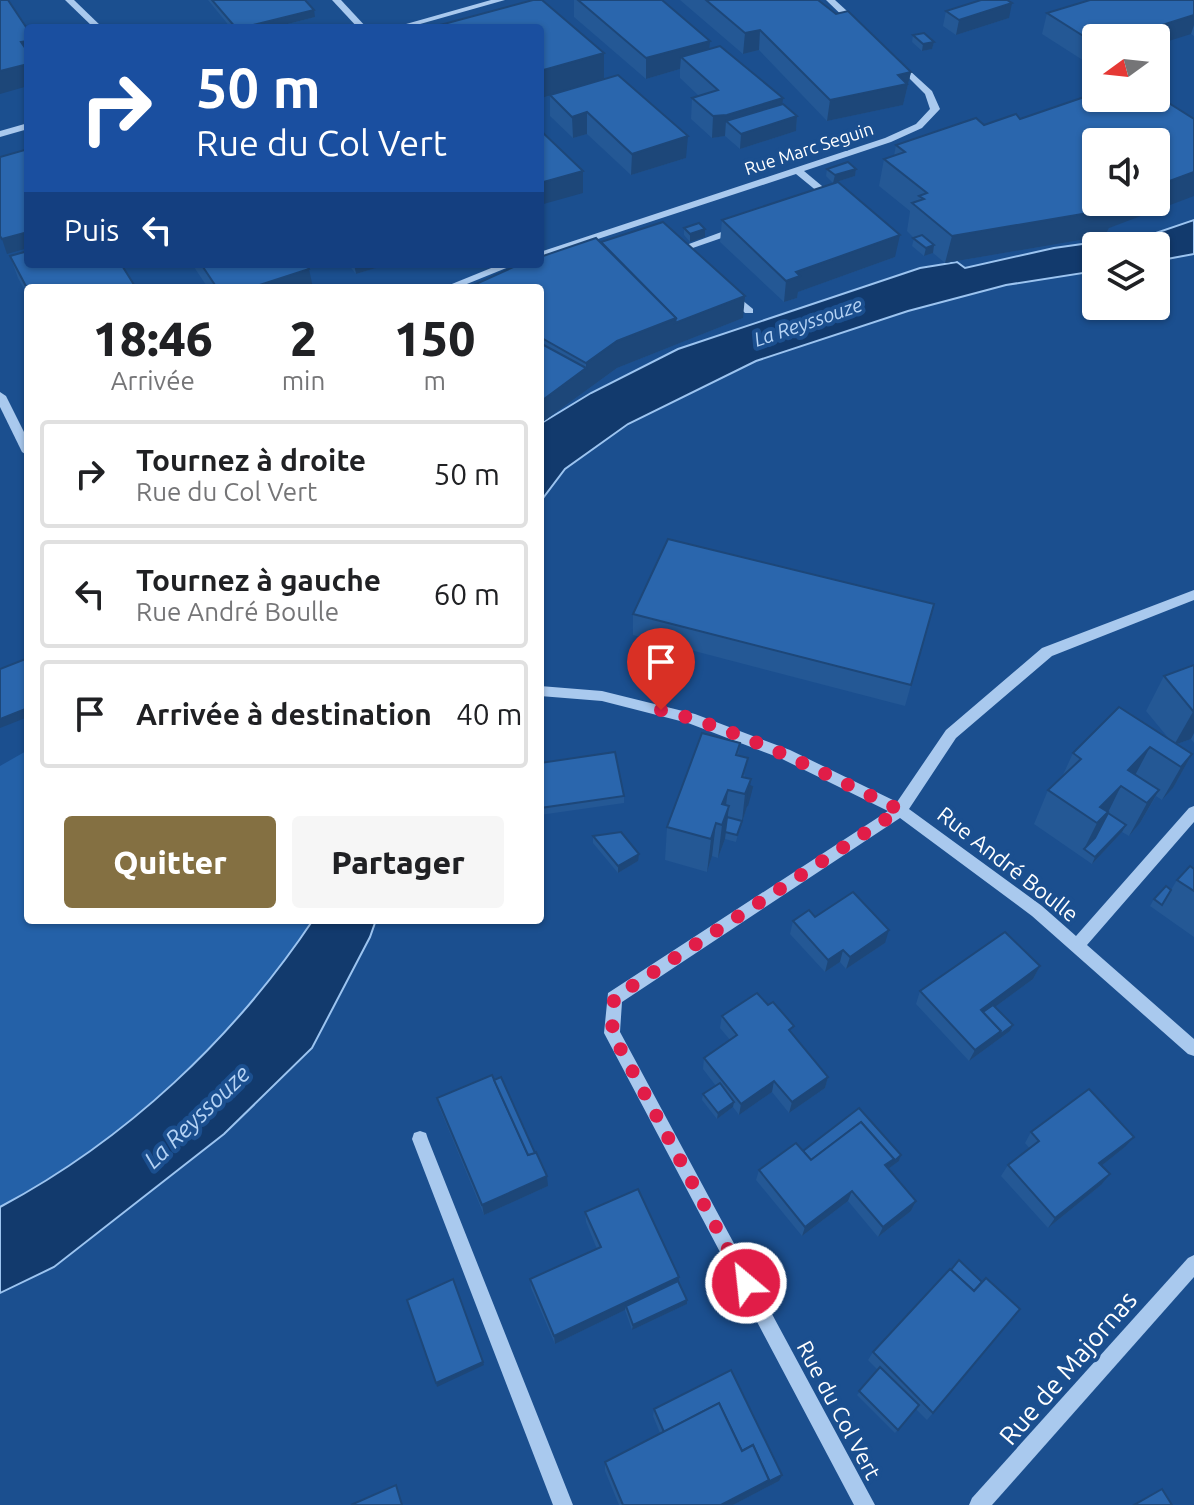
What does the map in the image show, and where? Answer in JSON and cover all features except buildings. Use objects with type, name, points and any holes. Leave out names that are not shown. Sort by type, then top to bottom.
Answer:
[{"type":"street","points":[[69,0],[95,24]]},
{"type":"street","points":[[336,0],[359,24]]},
{"type":"street","points":[[409,24],[482,2],[501,0]]},
{"type":"street","points":[[830,0],[865,32]]},
{"type":"street","name":"Rue Marc Seguin","points":[[544,254],[888,140],[919,126],[935,109],[929,93],[888,54]]},
{"type":"street","points":[[0,134],[24,127]]},
{"type":"street","points":[[797,170],[823,191],[821,200],[807,205]]},
{"type":"street","points":[[651,218],[662,228]]},
{"type":"street","points":[[683,248],[752,224]]},
{"type":"street","points":[[672,238],[694,258]]},
{"type":"street","points":[[458,284],[500,268]]},
{"type":"street","points":[[716,279],[749,311]]},
{"type":"street","points":[[0,396],[24,444]]},
{"type":"street","points":[[900,810],[951,734],[1047,652],[1194,595]]},
{"type":"street","name":"Rue André Boulle","points":[[544,691],[602,696],[690,718],[785,754],[900,810],[1037,911],[1194,1049]]},
{"type":"street","name":"Rue du Col Vert","points":[[865,1505],[612,1033],[614,998],[900,810]]},
{"type":"street","points":[[1077,946],[1194,812]]},
{"type":"street","points":[[420,1139],[563,1505]]},
{"type":"street","name":"Rue de Majornas","points":[[979,1505],[1194,1264]]},
{"type":"shaded area","points":[[24,752],[24,924],[310,924],[248,1005],[174,1083],[91,1150],[0,1207],[0,766]]},
{"type":"water","points":[[1194,220],[1194,254],[1170,258],[1170,232],[1159,232]]},
{"type":"water","name":"La Reyssouze","points":[[1082,244],[1082,273],[1006,285],[908,311],[756,361],[628,424],[565,469],[544,497],[544,422],[591,393],[678,349],[920,268],[957,262],[965,268]]},
{"type":"water","name":"La Reyssouze","points":[[310,924],[375,924],[312,1048],[224,1134],[54,1267],[0,1293],[0,1207],[46,1180],[134,1118],[212,1045],[282,963]]},
{"type":"route","points":[[661,710],[785,754],[900,810],[614,998],[612,1033],[746,1283]]}]
